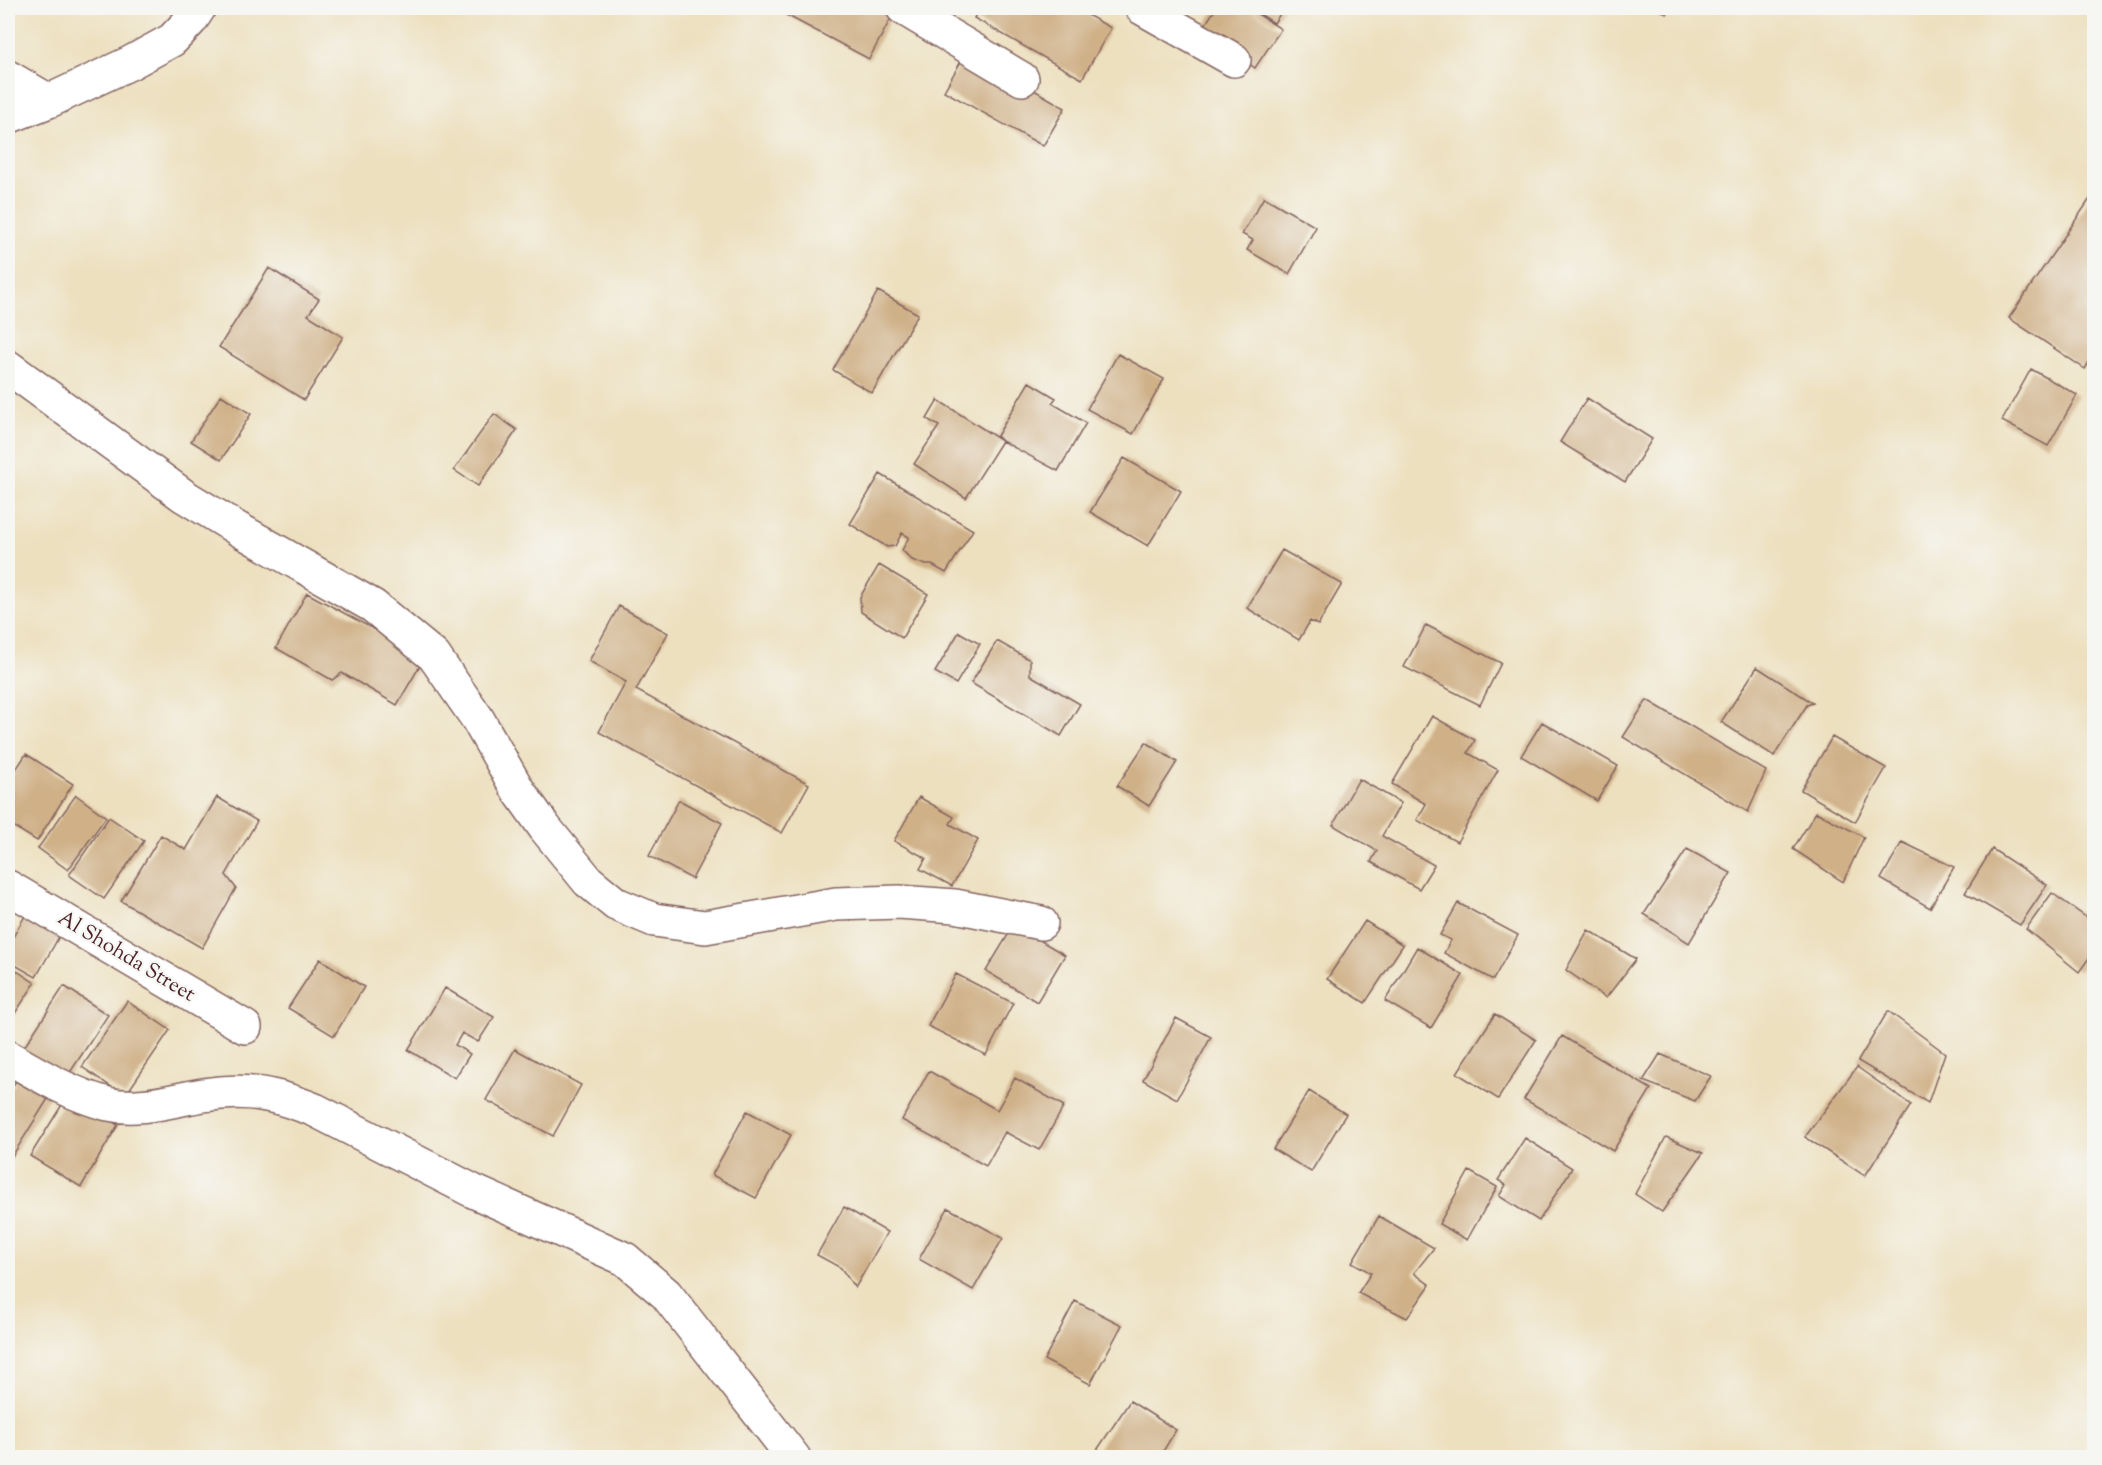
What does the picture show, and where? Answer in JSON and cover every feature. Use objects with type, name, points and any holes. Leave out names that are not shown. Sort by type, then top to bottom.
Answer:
[{"type":"street","points":[[903,8],[1022,79]]},
{"type":"street","points":[[1142,8],[1234,60]]},
{"type":"street","points":[[8,117],[49,101],[130,63],[172,40],[186,12]]},
{"type":"street","points":[[8,77],[49,101]]},
{"type":"street","points":[[8,367],[184,496],[373,606],[434,656],[477,718],[518,790],[545,828],[588,881],[616,904],[654,920],[705,927],[836,904],[899,902],[954,906],[1041,923]]},
{"type":"street","name":"Al Shohda Street","points":[[8,887],[245,1027]]},
{"type":"street","points":[[8,1057],[58,1085],[108,1104],[145,1106],[204,1095],[247,1091],[290,1100],[315,1110],[472,1191],[625,1259],[666,1294],[794,1458]]},
{"type":"building","points":[[773,8],[893,8],[896,9],[869,59]]},
{"type":"building","points":[[980,8],[1075,8],[1111,28],[1082,79],[974,18]]},
{"type":"building","points":[[1216,8],[1248,8],[1281,29],[1255,68],[1228,49],[1199,34]]},
{"type":"building","points":[[1250,8],[1284,8],[1274,23]]},
{"type":"building","points":[[1657,8],[1671,8],[1667,14]]},
{"type":"building","points":[[967,51],[1065,108],[1043,146],[944,91]]},
{"type":"building","points":[[2094,193],[2094,354],[2085,369],[2009,318]]},
{"type":"building","points":[[1264,197],[1316,227],[1289,274],[1247,250],[1253,240],[1242,234]]},
{"type":"building","points":[[269,268],[319,299],[308,315],[343,337],[304,400],[219,347]]},
{"type":"building","points":[[878,291],[918,314],[872,393],[833,370]]},
{"type":"building","points":[[1118,354],[1164,379],[1133,434],[1087,409]]},
{"type":"building","points":[[2031,369],[2077,395],[2048,446],[2002,421]]},
{"type":"building","points":[[1029,382],[1056,398],[1052,403],[1086,423],[1058,471],[1002,441],[997,436]]},
{"type":"building","points":[[221,395],[251,414],[221,460],[191,441]]},
{"type":"building","points":[[1587,398],[1652,439],[1625,482],[1560,442]]},
{"type":"building","points":[[938,400],[1002,441],[966,498],[914,464],[939,426],[927,419]]},
{"type":"building","points":[[494,414],[517,430],[478,486],[454,470]]},
{"type":"building","points":[[1124,458],[1181,491],[1148,546],[1090,512]]},
{"type":"building","points":[[880,474],[973,530],[946,573],[932,565],[912,560],[902,550],[909,537],[902,533],[895,546],[887,547],[850,524]]},
{"type":"building","points":[[1282,550],[1342,584],[1318,625],[1310,621],[1299,640],[1247,608]]},
{"type":"building","points":[[879,565],[928,594],[902,638],[861,612],[860,597]]},
{"type":"building","points":[[307,593],[425,657],[397,705],[342,673],[332,680],[276,648]]},
{"type":"building","points":[[619,606],[668,633],[636,690],[809,784],[782,833],[599,732],[626,682],[589,661]]},
{"type":"building","points":[[1426,625],[1501,663],[1480,705],[1404,667]]},
{"type":"building","points":[[959,632],[980,644],[956,684],[935,672]]},
{"type":"building","points":[[997,641],[1030,660],[1030,675],[1080,704],[1061,736],[971,683]]},
{"type":"building","points":[[1757,667],[1813,703],[1807,705],[1774,756],[1721,722]]},
{"type":"building","points":[[1647,700],[1766,771],[1748,812],[1623,737]]},
{"type":"building","points":[[1432,716],[1475,740],[1468,753],[1498,770],[1457,842],[1417,820],[1426,804],[1392,784]]},
{"type":"building","points":[[1542,722],[1618,766],[1597,801],[1521,756]]},
{"type":"building","points":[[1832,737],[1886,768],[1855,822],[1801,790]]},
{"type":"building","points":[[1146,742],[1177,762],[1149,806],[1117,786]]},
{"type":"building","points":[[26,754],[73,784],[37,841],[8,823],[8,782]]},
{"type":"building","points":[[1359,779],[1401,803],[1382,836],[1434,865],[1419,889],[1371,862],[1377,851],[1333,825]]},
{"type":"building","points":[[76,795],[106,817],[68,870],[38,848]]},
{"type":"building","points":[[217,797],[257,821],[226,875],[236,888],[202,948],[121,901],[161,835],[186,850]]},
{"type":"building","points":[[919,797],[954,817],[950,824],[978,840],[952,886],[920,869],[926,858],[894,841]]},
{"type":"building","points":[[679,800],[722,823],[692,879],[649,856]]},
{"type":"building","points":[[1816,812],[1864,837],[1843,882],[1793,849]]},
{"type":"building","points":[[109,817],[144,841],[104,899],[69,875]]},
{"type":"building","points":[[1902,842],[1954,867],[1930,908],[1881,879]]},
{"type":"building","points":[[1687,849],[1731,873],[1689,943],[1644,914]]},
{"type":"building","points":[[1992,849],[2047,885],[2020,925],[1965,893]]},
{"type":"building","points":[[2052,893],[2094,923],[2094,951],[2079,972],[2026,929]]},
{"type":"building","points":[[1458,903],[1518,935],[1493,980],[1444,953],[1451,940],[1440,935]]},
{"type":"building","points":[[30,907],[65,926],[36,977],[8,961],[8,946]]},
{"type":"building","points":[[1365,921],[1403,945],[1365,1003],[1327,979]]},
{"type":"building","points":[[1014,925],[1065,955],[1037,1002],[986,971]]},
{"type":"building","points":[[1588,930],[1636,959],[1606,998],[1566,970]]},
{"type":"building","points":[[1417,947],[1463,975],[1431,1028],[1385,1001]]},
{"type":"building","points":[[320,959],[364,987],[334,1036],[288,1008]]},
{"type":"building","points":[[8,965],[35,983],[8,1024]]},
{"type":"building","points":[[956,974],[1013,1003],[986,1055],[928,1026]]},
{"type":"building","points":[[64,986],[108,1015],[65,1080],[21,1052]]},
{"type":"building","points":[[445,988],[494,1017],[478,1042],[462,1033],[455,1045],[470,1054],[455,1078],[408,1050]]},
{"type":"building","points":[[127,1001],[170,1030],[125,1096],[82,1067]]},
{"type":"building","points":[[1888,1011],[1945,1053],[1928,1103],[1858,1061]]},
{"type":"building","points":[[1495,1014],[1536,1040],[1498,1099],[1457,1073]]},
{"type":"building","points":[[1176,1018],[1211,1037],[1177,1099],[1143,1080]]},
{"type":"building","points":[[1562,1036],[1651,1089],[1613,1151],[1524,1099]]},
{"type":"building","points":[[515,1049],[581,1085],[553,1136],[486,1100]]},
{"type":"building","points":[[1660,1054],[1711,1076],[1695,1101],[1643,1081]]},
{"type":"building","points":[[1857,1067],[1911,1105],[1865,1176],[1805,1137]]},
{"type":"building","points":[[929,1071],[997,1110],[1015,1078],[1064,1106],[1039,1150],[1005,1132],[986,1166],[902,1120]]},
{"type":"building","points":[[20,1074],[51,1094],[8,1163],[8,1094]]},
{"type":"building","points":[[1309,1091],[1346,1114],[1311,1172],[1273,1149]]},
{"type":"building","points":[[68,1095],[118,1125],[81,1187],[30,1156]]},
{"type":"building","points":[[747,1111],[791,1135],[756,1198],[712,1175]]},
{"type":"building","points":[[1666,1137],[1703,1153],[1662,1212],[1635,1194]]},
{"type":"building","points":[[1525,1138],[1572,1168],[1539,1221],[1499,1196],[1506,1185],[1498,1180]]},
{"type":"building","points":[[1469,1171],[1497,1187],[1467,1240],[1439,1224]]},
{"type":"building","points":[[844,1207],[887,1232],[855,1288],[841,1268],[817,1255]]},
{"type":"building","points":[[948,1208],[1003,1238],[973,1290],[919,1259]]},
{"type":"building","points":[[1379,1216],[1434,1248],[1414,1273],[1430,1285],[1407,1318],[1358,1293],[1371,1273],[1352,1262]]},
{"type":"building","points":[[1075,1301],[1122,1325],[1090,1384],[1044,1360]]},
{"type":"building","points":[[1130,1401],[1176,1430],[1159,1458],[1103,1458],[1095,1453]]}]
